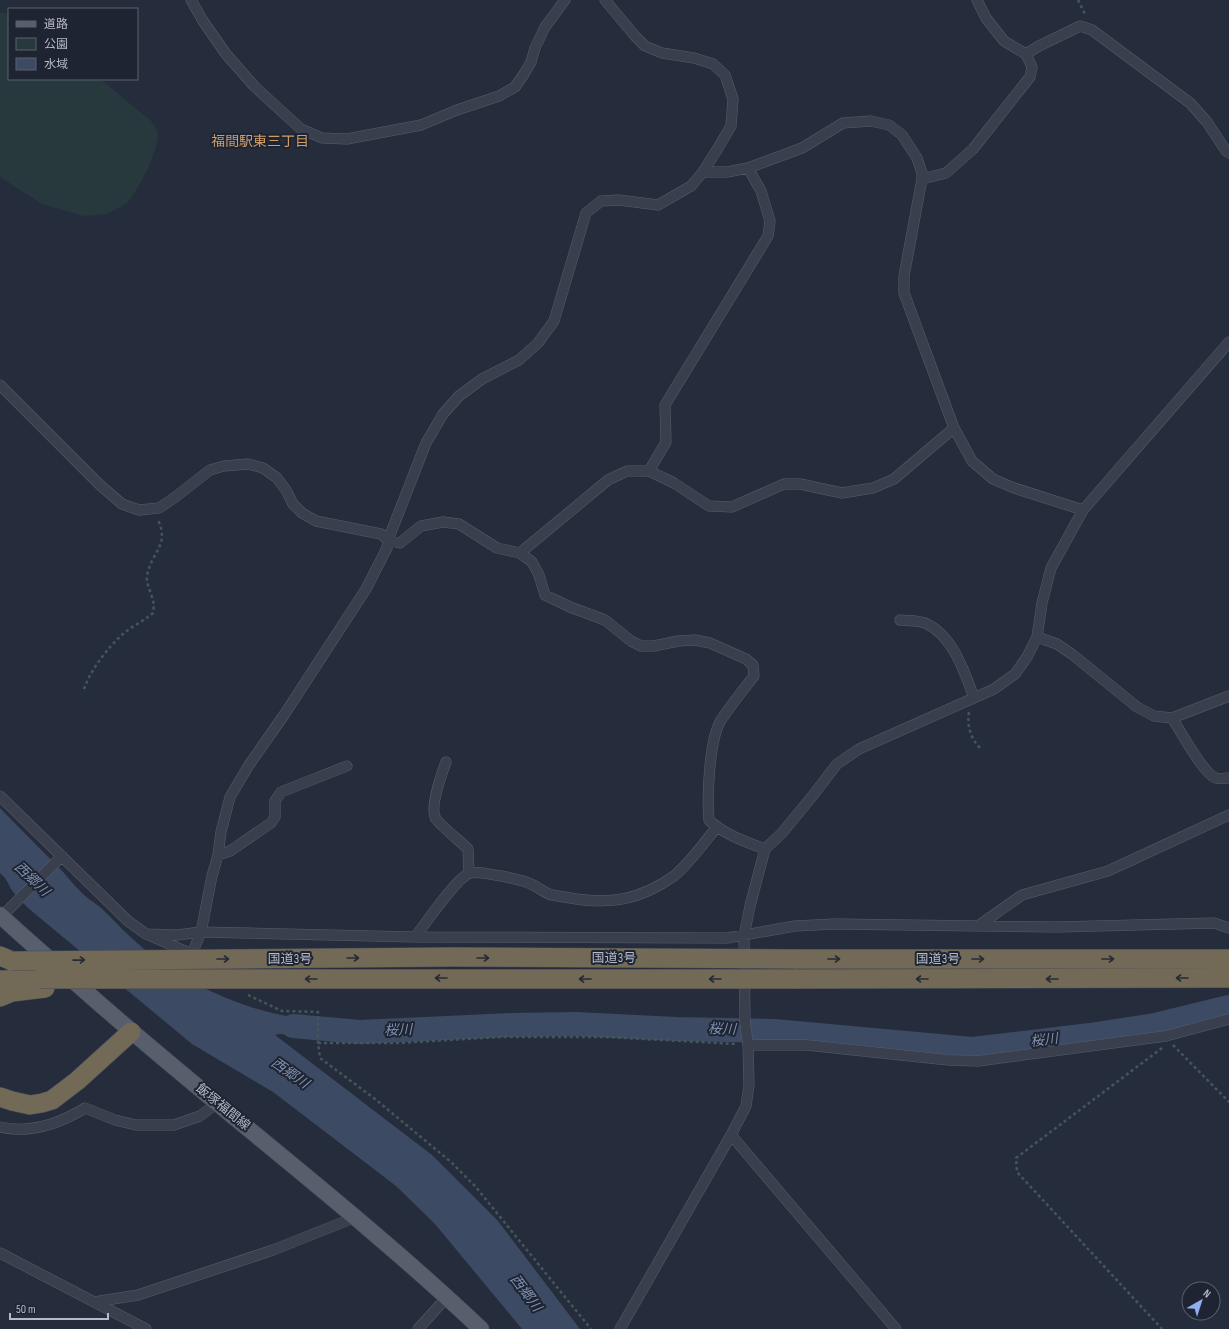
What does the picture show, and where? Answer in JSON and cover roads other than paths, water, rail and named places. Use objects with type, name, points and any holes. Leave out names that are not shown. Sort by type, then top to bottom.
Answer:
[{"type":"highway","name":"国道3号","points":[[4,959],[452,957],[1228,959]]},
{"type":"highway","name":"国道3号","points":[[42,984],[189,987],[275,979],[1225,978]]},
{"type":"highway","points":[[0,980],[42,984]]},
{"type":"highway","points":[[0,997],[12,992],[42,984]]},
{"type":"highway","points":[[0,1097],[30,1104],[52,1100],[77,1081],[131,1032]]},
{"type":"main road","name":"飯塚福間線","points":[[1,916],[131,1032],[356,1217],[481,1329]]},
{"type":"street","points":[[191,0],[203,21],[226,54],[255,87],[301,129],[322,138],[347,138],[421,125],[457,110],[498,96],[515,87],[531,62],[535,48],[545,27],[565,0]]},
{"type":"street","points":[[192,954],[201,932],[212,876],[218,855],[221,832],[230,797],[249,765],[288,709],[366,589],[387,548],[388,540],[426,443],[442,414],[459,396],[482,379],[519,360],[538,343],[554,321],[586,213],[601,201],[620,200],[658,205],[691,186],[703,172],[731,126],[733,99],[725,75],[713,64],[694,58],[662,53],[645,46],[605,0]]},
{"type":"street","points":[[922,179],[946,173],[973,149],[1030,77],[1032,67],[1026,54],[1004,41],[986,18],[977,0]]},
{"type":"street","points":[[1026,54],[1080,26],[1092,30],[1190,103],[1208,122],[1226,151],[1229,153]]},
{"type":"street","points":[[703,172],[727,172],[748,168],[802,148],[843,123],[871,121],[889,125],[902,135],[917,158],[922,173],[904,276],[904,293],[954,428],[972,461],[993,479],[1014,488],[1083,510]]},
{"type":"street","points":[[649,471],[666,442],[665,405],[768,236],[770,221],[761,191],[748,168]]},
{"type":"street","points":[[620,1329],[731,1135],[746,1106],[749,1086],[745,1022],[744,936],[750,906],[765,849],[782,833],[837,764],[859,749],[994,689],[1015,674],[1038,637],[1042,603],[1051,568],[1083,510],[1229,342]]},
{"type":"street","points":[[0,385],[100,485],[122,504],[139,510],[159,508],[210,470],[224,466],[248,464],[263,468],[277,478],[294,504],[302,512],[316,521],[381,534],[388,540],[400,542],[421,526],[443,522],[459,524],[497,548],[520,553],[532,562],[539,575],[545,595],[570,607],[605,620],[631,641],[641,646],[654,646],[695,640],[710,643],[746,659],[753,665],[754,676],[720,722],[712,750],[708,804],[709,820],[716,828],[765,849]]},
{"type":"street","points":[[520,553],[608,480],[627,471],[649,471],[674,483],[709,506],[732,506],[784,484],[800,484],[842,493],[873,488],[894,479],[954,428]]},
{"type":"street","points":[[900,620],[927,623],[944,638],[957,656],[964,670],[973,699]]},
{"type":"street","points":[[1038,637],[1057,644],[1073,655],[1137,707],[1154,716],[1172,718],[1229,696]]},
{"type":"street","points":[[1172,718],[1200,762],[1210,774],[1216,778],[1229,778]]},
{"type":"street","points":[[446,762],[440,778],[434,810],[436,818],[468,849],[469,873]]},
{"type":"street","points":[[218,855],[230,850],[271,823],[275,817],[275,801],[282,792],[347,766]]},
{"type":"street","points":[[0,796],[128,921],[146,934],[192,954],[203,969],[230,986]]},
{"type":"street","points":[[978,926],[1022,895],[1108,871],[1229,815]]},
{"type":"street","points":[[415,937],[449,893],[462,878],[469,873],[485,873],[517,879],[532,884],[552,894],[582,900],[608,902],[630,898],[649,890],[674,875],[716,828]]},
{"type":"street","points":[[1,916],[62,856]]},
{"type":"street","points":[[146,934],[177,935],[201,932],[415,937],[727,938],[795,926],[834,924],[1057,926],[1214,923],[1229,928]]},
{"type":"street","points":[[747,1041],[806,1045],[948,1060],[978,1061],[1168,1039],[1229,1019]]},
{"type":"street","points":[[0,1127],[27,1130],[52,1124],[71,1117],[85,1108],[115,1120],[136,1125],[174,1125],[200,1116],[217,1103]]},
{"type":"street","points":[[731,1135],[896,1329]]},
{"type":"street","points":[[94,1302],[138,1294],[273,1250],[356,1217]]},
{"type":"street","points":[[0,1253],[146,1329]]},
{"type":"street","points":[[418,1329],[447,1297]]},
{"type":"water","name":"西郷川","points":[[0,808],[87,898],[101,908],[137,943],[184,977],[228,999],[251,1007],[275,1014],[325,1021],[327,1038],[279,1034],[275,1035],[432,1155],[498,1221],[580,1329],[522,1329],[435,1224],[396,1186],[273,1092],[192,1044],[28,908],[13,892],[5,878],[0,873]]},
{"type":"waterway","name":"桜川","points":[[293,1026],[360,1032],[511,1025],[576,1024],[676,1029],[774,1031],[972,1049],[1090,1035],[1155,1025],[1229,1007]]},
{"type":"district","name":"福間駅東三丁目","points":[[260,141]]}]
